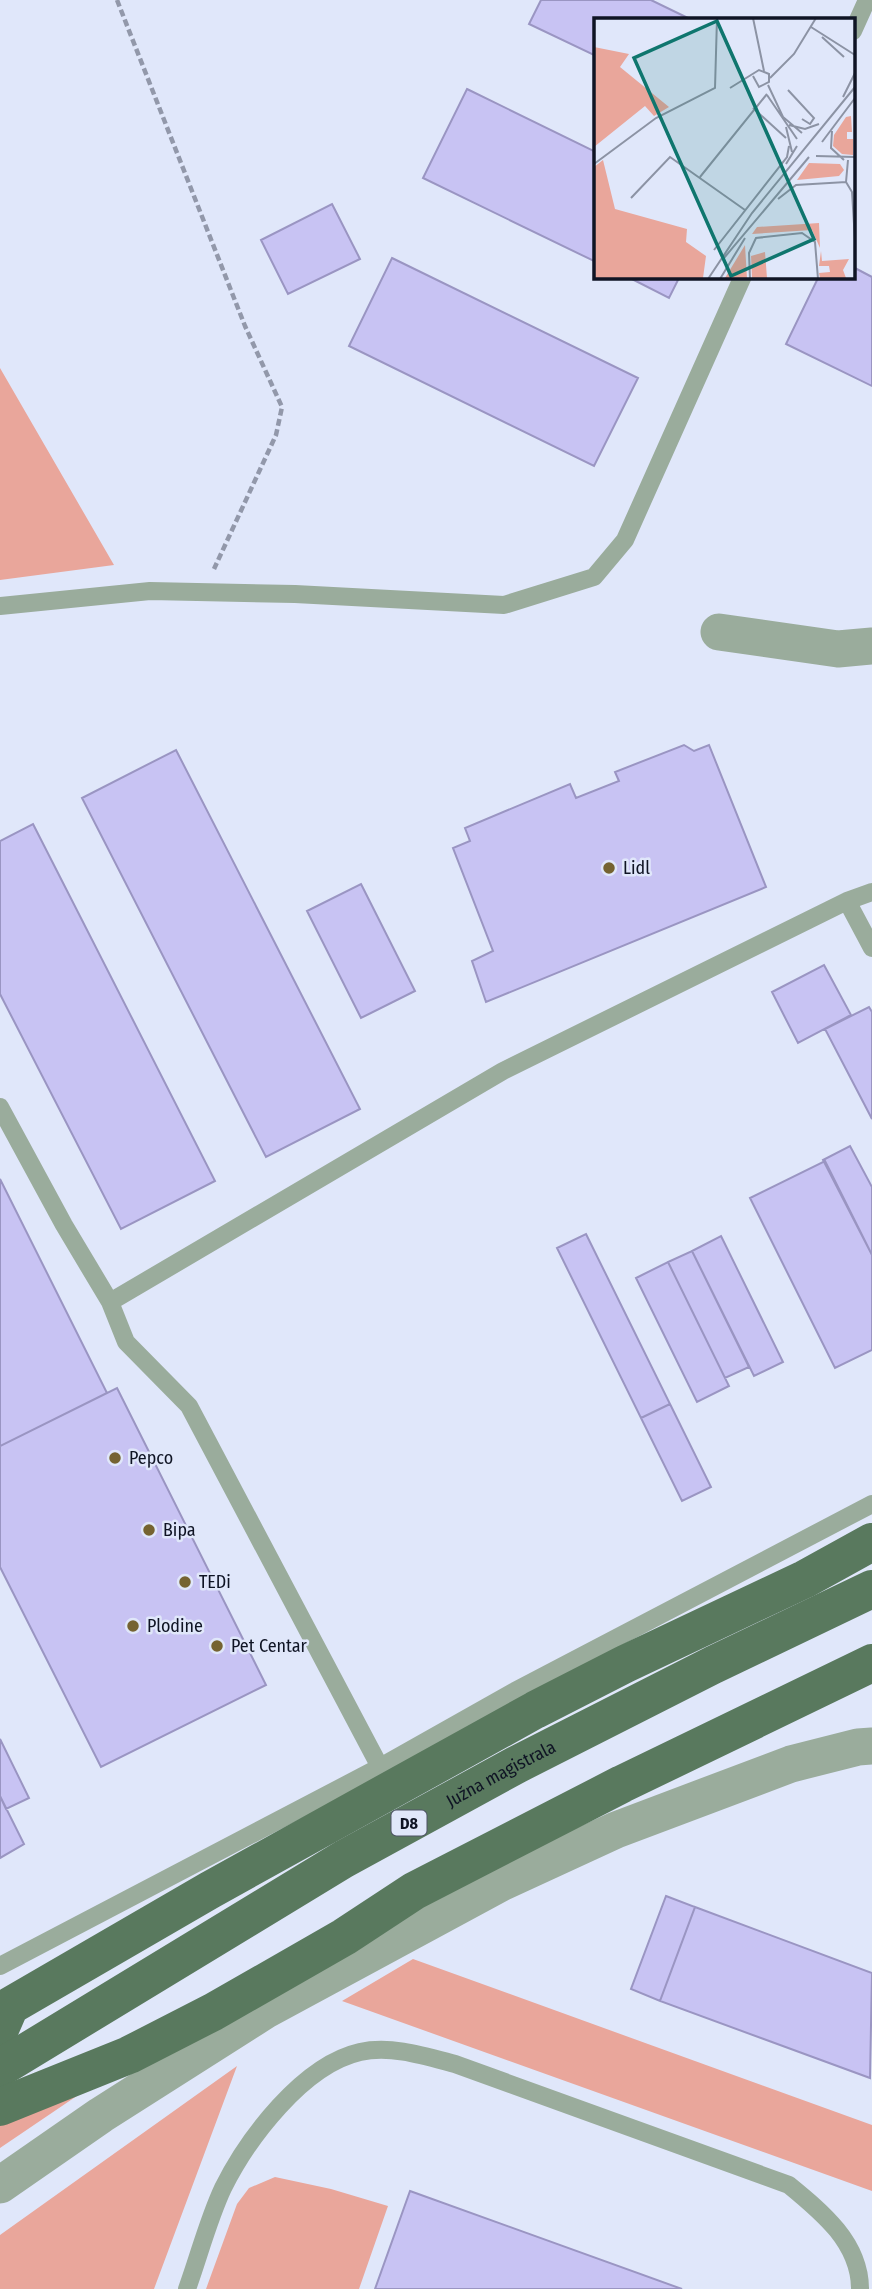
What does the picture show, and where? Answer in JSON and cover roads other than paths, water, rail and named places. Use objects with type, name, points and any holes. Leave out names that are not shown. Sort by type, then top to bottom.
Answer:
[{"type":"main road","points":[[0,2029],[10,2006],[210,1890],[535,1710],[805,1579],[872,1542]]},
{"type":"main road","name":"Južna magistrala","points":[[0,2068],[355,1852],[516,1765],[713,1665],[872,1589]]},
{"type":"main road","points":[[0,2108],[129,2055],[214,2012],[344,1937],[414,1891],[622,1784],[872,1663]]},
{"type":"street","points":[[719,632],[855,648],[872,663]]},
{"type":"street","points":[[0,2185],[101,2115],[266,2010],[501,1883],[616,1829],[791,1764],[872,1746]]},
{"type":"lane","points":[[854,29],[867,0]]},
{"type":"lane","points":[[0,606],[150,591],[504,605],[594,577],[625,540],[742,278]]},
{"type":"lane","points":[[110,1301],[503,1071],[847,901],[872,892]]},
{"type":"lane","points":[[847,901],[872,948]]},
{"type":"lane","points":[[0,1107],[64,1225],[110,1301],[126,1342],[189,1406],[380,1766]]},
{"type":"lane","points":[[0,1966],[872,1504]]},
{"type":"lane","points":[[187,2289],[222,2190],[242,2155],[265,2124],[318,2070],[360,2052],[404,2051],[455,2064],[789,2185],[823,2213],[845,2241],[860,2273],[860,2289]]},
{"type":"place","name":"Lidl","points":[[609,868]]},
{"type":"place","name":"Pepco","points":[[115,1458]]},
{"type":"place","name":"Bipa","points":[[149,1530]]},
{"type":"place","name":"TEDi","points":[[185,1582]]},
{"type":"place","name":"Plodine","points":[[133,1626]]},
{"type":"place","name":"Pet Centar","points":[[217,1646]]}]
